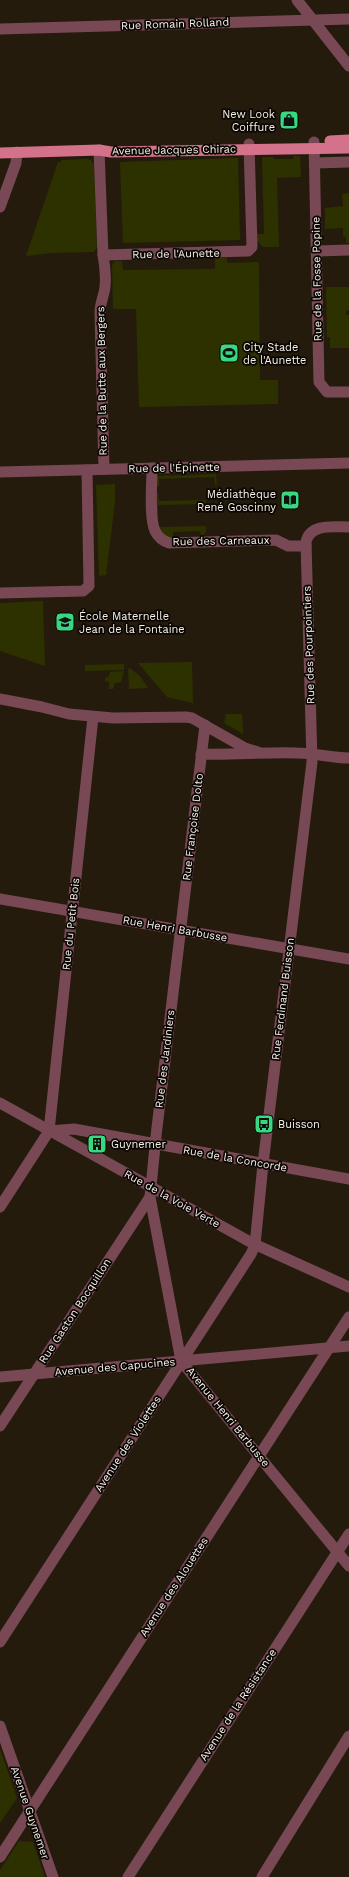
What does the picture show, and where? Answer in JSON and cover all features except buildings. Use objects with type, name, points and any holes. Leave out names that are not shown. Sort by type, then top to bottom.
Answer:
[{"type":"main road","points":[[314,145],[349,140]]},
{"type":"main road","name":"Avenue Jacques Chirac","points":[[0,153],[99,150],[111,152],[314,145],[349,148]]},
{"type":"street","points":[[297,0],[349,66]]},
{"type":"street","name":"Rue Romain Rolland","points":[[0,29],[349,19]]},
{"type":"street","name":"Rue de la Fosse Popine","points":[[314,145],[319,382],[327,392],[349,392]]},
{"type":"street","name":"Rue de l'Aunette","points":[[103,256],[248,251],[252,247],[250,147]]},
{"type":"street","name":"Rue de la Butte aux Bergers","points":[[99,150],[103,256],[105,264],[105,288],[100,302],[104,469]]},
{"type":"street","points":[[0,206],[16,163],[16,152]]},
{"type":"street","points":[[315,163],[349,162]]},
{"type":"street","points":[[316,251],[349,250]]},
{"type":"street","name":"Rue de l'Épinette","points":[[0,472],[349,463]]},
{"type":"street","name":"Rue des Carneaux","points":[[152,468],[154,527],[158,536],[164,541],[169,543],[276,540],[288,546],[306,542]]},
{"type":"street","points":[[0,593],[83,590],[89,586],[87,470]]},
{"type":"street","points":[[306,542],[312,531],[318,528],[349,527]]},
{"type":"street","name":"Rue des Pourpointiers","points":[[306,542],[312,753]]},
{"type":"street","points":[[0,699],[69,714],[123,718],[186,716],[245,748],[258,752]]},
{"type":"street","name":"Rue du Petit Bois","points":[[49,1131],[93,716]]},
{"type":"street","name":"Rue Françoise Dolto","points":[[180,930],[205,725]]},
{"type":"street","points":[[201,754],[244,755],[258,752],[312,753],[349,758]]},
{"type":"street","name":"Rue Ferdinand Buisson","points":[[255,1245],[263,1164],[312,753]]},
{"type":"street","name":"Rue Henri Barbusse","points":[[0,899],[349,959]]},
{"type":"street","name":"Rue des Jardiniers","points":[[150,1192],[180,930]]},
{"type":"street","name":"Rue de la Voie Verte","points":[[0,1103],[150,1192],[255,1245],[349,1287]]},
{"type":"street","name":"Rue de la Concorde","points":[[49,1131],[74,1129],[349,1180]]},
{"type":"street","points":[[0,1207],[49,1131]]},
{"type":"street","name":"Avenue Henri Barbusse","points":[[150,1192],[181,1361],[349,1566]]},
{"type":"street","name":"Rue Gaston Bocquillon","points":[[0,1426],[150,1192]]},
{"type":"street","name":"Avenue des Violettes","points":[[0,1642],[251,1254],[255,1245]]},
{"type":"street","name":"Avenue des Alouettes","points":[[0,1857],[349,1317]]},
{"type":"street","name":"Avenue des Capucines","points":[[0,1377],[349,1346]]},
{"type":"street","name":"Avenue de la Résistance","points":[[128,1877],[349,1534]]},
{"type":"street","name":"Avenue Guynemer","points":[[0,1726],[53,1877]]},
{"type":"street","points":[[262,1877],[349,1736]]},
{"type":"green space","points":[[294,156],[300,156],[301,177],[277,178],[279,247],[263,247],[257,241],[257,234],[264,234],[262,157],[273,157],[274,159],[293,159]]},
{"type":"green space","points":[[238,158],[240,240],[123,243],[120,162]]},
{"type":"green space","points":[[61,160],[91,160],[94,165],[97,247],[94,252],[51,253],[26,256],[58,162],[61,162]]},
{"type":"green space","points":[[349,193],[349,243],[346,243],[346,237],[343,236],[343,228],[325,229],[325,208],[343,206],[342,194]]},
{"type":"green space","points":[[215,258],[227,258],[227,263],[259,262],[260,380],[278,380],[278,404],[139,407],[136,309],[113,309],[112,265],[115,261],[122,261],[123,270],[215,269]]},
{"type":"green space","points":[[326,287],[349,287],[349,310],[346,311],[346,315],[349,315],[349,348],[330,348],[330,337],[327,337]]},
{"type":"green space","points":[[216,474],[217,485],[215,485],[214,477],[159,479],[159,486],[156,486],[157,476]]},
{"type":"green space","points":[[115,484],[115,502],[106,575],[99,576],[96,485]]},
{"type":"green space","points":[[158,493],[159,501],[206,500],[206,504],[158,505],[158,513],[155,513],[155,494]]},
{"type":"green space","points":[[155,520],[158,520],[158,527],[206,526],[206,532],[201,538],[200,531],[173,532],[173,539],[158,530]]},
{"type":"green space","points":[[43,601],[45,666],[0,651],[0,603]]},
{"type":"green space","points":[[192,662],[193,703],[167,697],[138,663]]},
{"type":"green space","points":[[124,664],[124,670],[85,671],[85,665]]},
{"type":"green space","points":[[130,668],[140,676],[148,688],[129,689],[128,670]]},
{"type":"green space","points":[[124,671],[121,682],[115,683],[113,689],[109,689],[109,682],[105,681],[105,678],[109,676],[110,672]]},
{"type":"green space","points":[[226,714],[242,714],[243,734],[224,723]]},
{"type":"green space","points":[[0,1749],[17,1798],[0,1823]]},
{"type":"green space","points":[[19,1841],[33,1842],[45,1877],[0,1877],[0,1870]]},
{"type":"place","name":"New Look Coiffure","points":[[289,120]]},
{"type":"place","name":"City Stade de l'Aunette","points":[[229,353]]},
{"type":"place","name":"Médiathèque René Goscinny","points":[[290,500]]},
{"type":"place","name":"École Maternelle Jean de la Fontaine","points":[[65,622]]},
{"type":"place","name":"Buisson","points":[[264,1124]]},
{"type":"place","name":"Guynemer","points":[[97,1144]]}]
